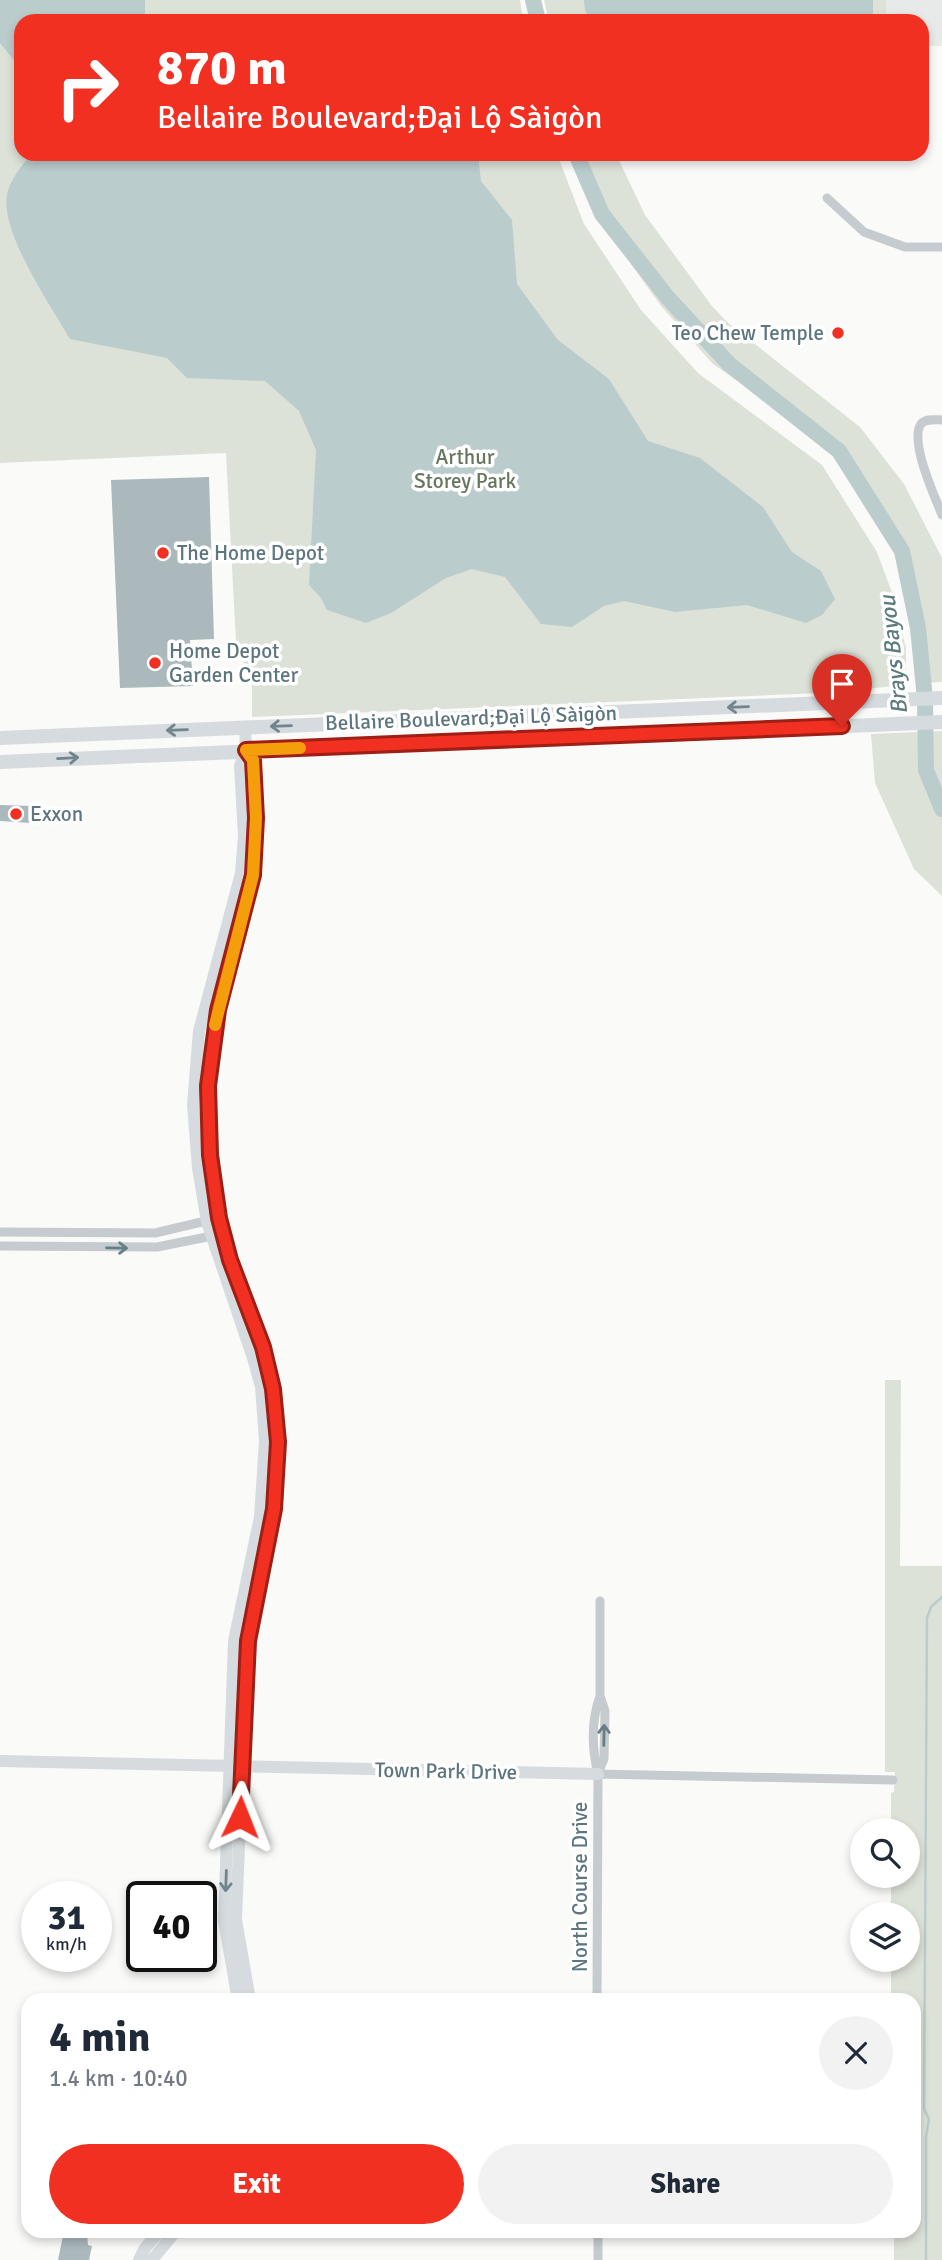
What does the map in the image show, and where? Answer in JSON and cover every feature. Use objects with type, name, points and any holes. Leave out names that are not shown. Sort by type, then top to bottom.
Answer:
[{"type":"main road","name":"Bellaire Boulevard;Đại Lộ Sàigòn","points":[[0,738],[942,698]]},
{"type":"main road","points":[[609,712],[609,736]]},
{"type":"main road","name":"Bellaire Boulevard;Đại Lộ Sàigòn","points":[[0,762],[942,722]]},
{"type":"street","points":[[827,198],[864,232],[905,247],[942,247]]},
{"type":"street","points":[[942,420],[927,420],[921,424],[919,443],[942,515]]},
{"type":"street","points":[[213,1220],[208,1086],[213,1034],[242,898],[240,766],[246,750],[245,727]]},
{"type":"street","points":[[242,898],[199,1031],[193,1132],[216,1235],[270,1417],[272,1465],[260,1517],[245,1614],[234,1641],[236,1920],[249,1993]]},
{"type":"street","points":[[199,1031],[213,1034]]},
{"type":"street","points":[[0,1232],[155,1233],[213,1220]]},
{"type":"street","points":[[80,1233],[80,1247]]},
{"type":"street","points":[[0,1246],[157,1247],[216,1235]]},
{"type":"street","name":"North Course Drive","points":[[597,1993],[598,1774],[604,1759],[605,1712],[600,1696],[600,1601]]},
{"type":"street","name":"Town Park Drive","points":[[0,1760],[893,1780]]},
{"type":"street","points":[[236,1766],[224,1921],[237,1993]]},
{"type":"street","points":[[139,2260],[154,2238]]},
{"type":"street","points":[[152,2260],[170,2238]]},
{"type":"street","points":[[598,2238],[598,2260]]},
{"type":"shaded area","points":[[0,0],[145,0],[145,14],[14,14],[14,60],[0,43]]},
{"type":"shaded area","points":[[584,0],[873,0],[873,14],[587,14]]},
{"type":"shaded area","points":[[886,0],[942,0],[942,46],[929,46],[929,14],[886,14]]},
{"type":"shaded area","points":[[26,161],[479,161],[481,181],[512,220],[517,284],[558,340],[609,379],[648,441],[700,458],[763,507],[792,552],[821,571],[835,599],[822,615],[806,623],[747,605],[675,612],[624,601],[604,606],[572,627],[541,624],[505,577],[472,569],[446,578],[391,613],[366,623],[327,610],[321,598],[309,585],[316,450],[299,411],[265,381],[187,378],[167,358],[70,339],[40,289],[11,228],[7,195]]},
{"type":"green space","name":"Arthur Storey Park","points":[[0,0],[520,0],[522,14],[14,14],[14,161],[560,161],[584,224],[641,310],[698,373],[822,465],[877,552],[895,601],[906,649],[906,685],[822,693],[252,717],[252,686],[236,642],[226,453],[0,463]]},
{"type":"green space","points":[[544,0],[886,0],[886,14],[547,14]]},
{"type":"green space","points":[[575,161],[619,161],[645,215],[712,306],[728,323],[860,427],[904,484],[942,558],[942,682],[924,683],[924,663],[915,606],[896,553],[841,460],[807,430],[713,364],[661,306],[599,219]]},
{"type":"green space","points":[[942,731],[942,896],[914,869],[875,783],[871,734]]},
{"type":"green space","points":[[885,1380],[901,1380],[900,1566],[942,1566],[942,2260],[894,2260],[894,2238],[921,2238],[921,1993],[891,1993],[891,1972],[920,1972],[920,1902],[891,1902],[891,1888],[920,1888],[920,1818],[891,1818],[891,1793],[894,1792],[895,1772],[885,1772]]},
{"type":"building","name":"The Home Depot","points":[[209,477],[214,639],[190,640],[193,686],[120,688],[111,480]]},
{"type":"building","name":"Exxon","points":[[0,805],[32,806],[31,823],[0,821]]},
{"type":"building","points":[[63,2238],[87,2238],[88,2245],[92,2246],[89,2260],[58,2260]]},
{"type":"waterway","name":"Brays Bayou","points":[[533,0],[536,14]]},
{"type":"waterway","name":"Brays Bayou","points":[[579,161],[602,214],[668,298],[729,364],[839,451],[902,551],[918,628],[925,699],[926,770],[942,809]]},
{"type":"waterway","points":[[926,2260],[926,2137],[929,2119],[924,2109],[927,1618],[931,1607],[942,1597]]},
{"type":"slow traffic","points":[[215,1025],[225,979],[243,921],[255,859],[253,760],[246,750],[300,748]]},
{"type":"place","name":"Teo Chew Temple","points":[[838,333]]},
{"type":"place","name":"The Home Depot","points":[[163,553]]},
{"type":"place","name":"Home Depot Garden Center","points":[[155,663]]},
{"type":"place","name":"Exxon","points":[[16,814]]},
{"type":"route","points":[[240,1817],[248,1641],[251,1614],[274,1509],[278,1442],[268,1367],[249,1303],[230,1260],[219,1218],[208,1132],[208,1086],[213,1034],[225,979],[243,921],[255,859],[253,760],[246,750],[842,726]]}]
